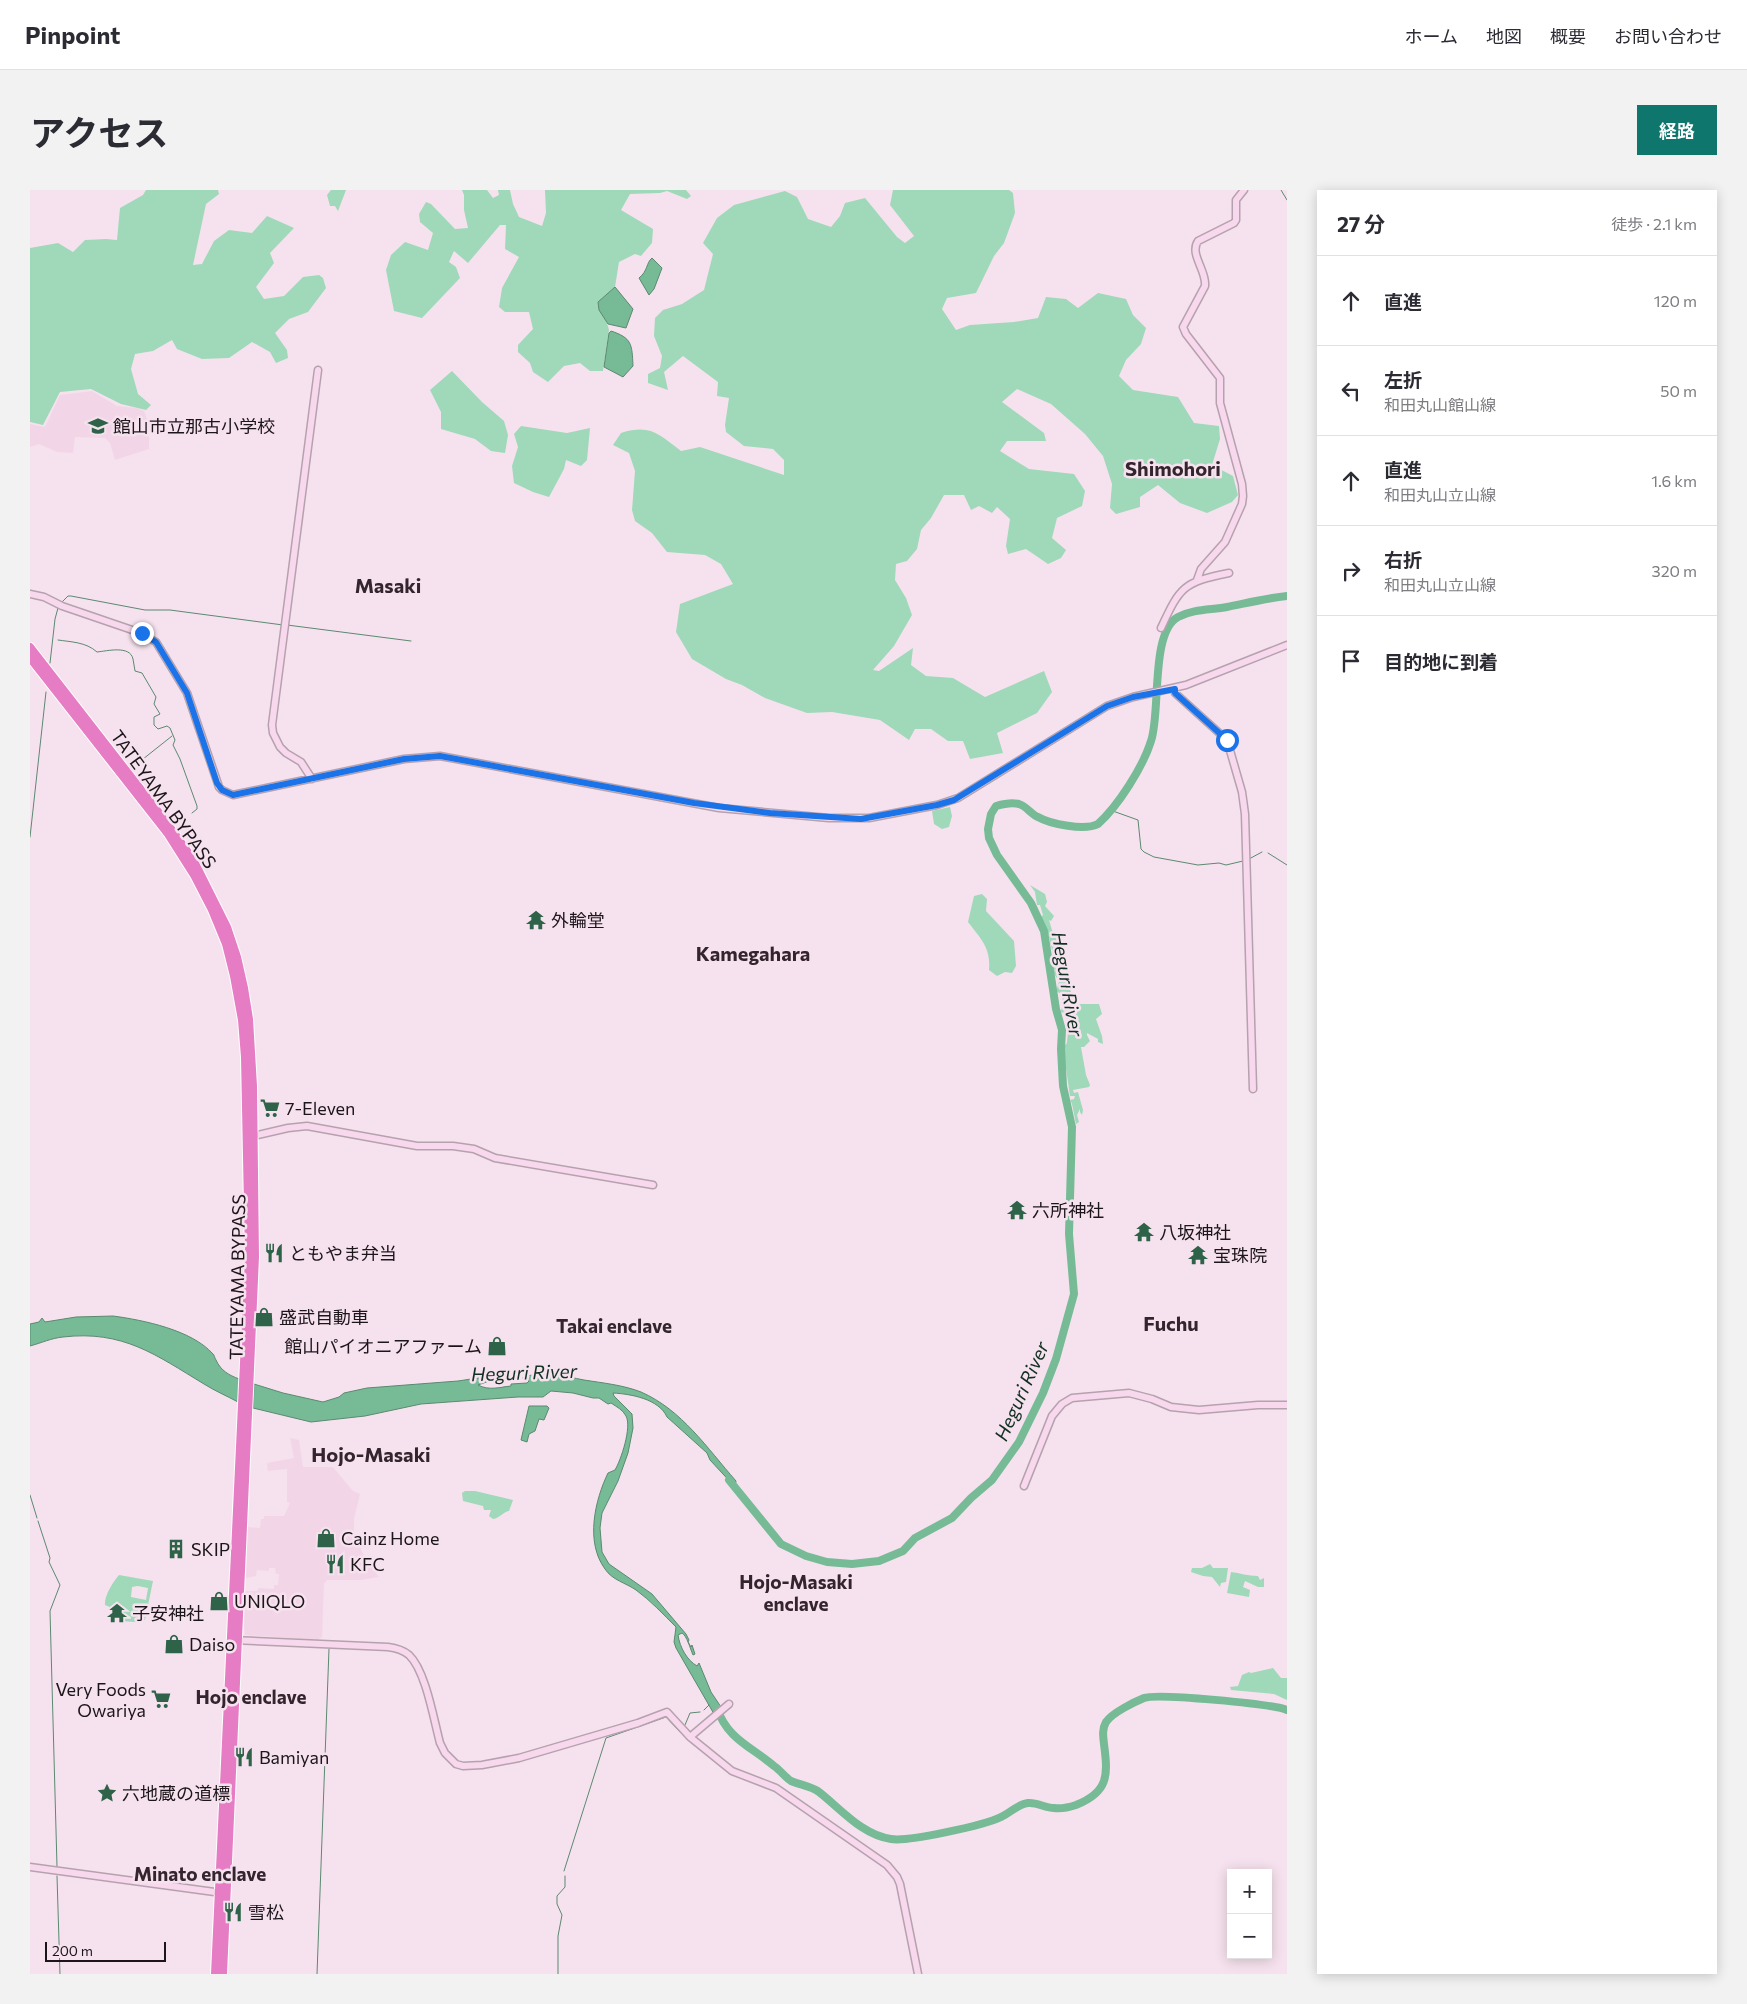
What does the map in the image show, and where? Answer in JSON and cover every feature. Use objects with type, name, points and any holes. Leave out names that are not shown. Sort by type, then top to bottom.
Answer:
[{"type":"highway","name":"TATEYAMA BYPASS","points":[[30,647],[185,848],[209,888],[222,915],[237,957],[249,1019],[250,1137]]},
{"type":"highway","name":"TATEYAMA BYPASS","points":[[30,658],[172,840],[194,875],[212,910],[231,960],[242,1020],[250,1137],[255,1257],[247,1368],[222,1893],[216,1974]]},
{"type":"highway","name":"TATEYAMA BYPASS","points":[[222,1893],[222,1974]]},
{"type":"street","points":[[1197,580],[1201,569],[1225,542],[1244,496],[1220,403],[1220,378],[1186,334],[1183,327],[1205,286],[1206,280],[1195,251],[1196,245],[1198,241],[1234,223],[1236,220],[1236,200],[1244,190]]},
{"type":"street","points":[[312,779],[301,762],[280,747],[273,733],[273,720],[318,370]]},
{"type":"street","points":[[1162,628],[1175,598],[1190,584],[1197,580],[1229,573]]},
{"type":"street","points":[[30,594],[44,597],[62,606],[142,633],[156,642],[187,693],[217,783],[222,790],[238,795],[404,759],[440,756],[726,809],[829,818],[870,818],[954,800],[1107,706],[1124,700],[1174,689],[1287,645]]},
{"type":"street","points":[[1174,689],[1175,693],[1227,740],[1242,792],[1245,814],[1253,1089]]},
{"type":"street","points":[[250,1137],[288,1128],[308,1126],[416,1146],[453,1146],[474,1149],[495,1158],[652,1185]]},
{"type":"street","points":[[1024,1486],[1052,1416],[1062,1404],[1072,1398],[1129,1393],[1152,1399],[1171,1407],[1199,1410],[1258,1404],[1287,1405]]},
{"type":"street","points":[[234,1640],[388,1647],[405,1652],[414,1661],[422,1675],[444,1753],[450,1760],[462,1766],[482,1765],[519,1758],[669,1713],[690,1737],[732,1771],[776,1788],[887,1865],[900,1884],[918,1974]]},
{"type":"street","points":[[690,1737],[729,1704]]},
{"type":"street","points":[[30,1867],[222,1893]]},
{"type":"shaded area","points":[[146,190],[218,190],[219,194],[206,204],[193,265],[202,264],[214,241],[229,230],[252,233],[267,216],[294,228],[270,253],[274,263],[256,287],[264,299],[284,296],[303,277],[319,275],[323,278],[326,288],[308,312],[289,319],[275,333],[287,350],[288,358],[276,363],[270,352],[252,342],[229,358],[202,359],[177,349],[172,340],[153,351],[135,354],[131,369],[138,394],[151,405],[146,410],[121,404],[91,389],[60,392],[43,425],[30,422],[30,248],[58,243],[73,252],[85,240],[117,240],[120,208],[143,195]]},
{"type":"shaded area","points":[[331,190],[346,190],[338,211],[335,206],[330,206],[327,195]]},
{"type":"shaded area","points":[[462,190],[487,190],[493,198],[499,195],[498,190],[510,190],[513,204],[519,217],[542,226],[546,213],[545,190],[686,190],[691,196],[687,199],[667,191],[630,194],[621,210],[653,229],[652,243],[641,256],[635,254],[619,262],[615,287],[598,302],[609,330],[603,371],[590,371],[580,363],[564,366],[548,382],[533,372],[530,363],[518,352],[518,345],[533,329],[529,312],[505,312],[499,307],[502,288],[519,257],[505,249],[506,225],[500,225],[468,263],[454,251],[449,262],[456,267],[460,278],[422,318],[394,311],[386,270],[391,255],[405,242],[428,250],[433,233],[420,222],[419,214],[426,202],[431,204],[455,229],[468,228]]},
{"type":"shaded area","points":[[893,190],[1009,190],[1013,193],[1015,213],[1004,243],[994,256],[976,293],[947,298],[942,309],[956,330],[970,325],[1014,322],[1038,318],[1046,297],[1066,299],[1078,308],[1098,293],[1126,299],[1133,315],[1146,328],[1141,344],[1126,360],[1119,376],[1133,390],[1178,397],[1194,423],[1219,426],[1220,439],[1212,465],[1233,476],[1238,495],[1232,502],[1207,513],[1180,503],[1158,485],[1140,497],[1140,507],[1116,514],[1110,508],[1112,484],[1103,456],[1085,434],[1051,404],[1017,389],[1002,402],[1044,433],[1046,441],[1007,441],[1000,451],[1029,469],[1074,474],[1085,491],[1082,506],[1057,518],[1052,538],[1066,550],[1061,558],[1048,564],[1026,549],[1008,554],[1006,546],[1010,519],[997,507],[992,513],[979,506],[971,510],[964,495],[944,495],[931,518],[921,530],[917,549],[907,561],[896,564],[895,580],[906,598],[912,615],[894,646],[873,670],[879,671],[913,648],[911,665],[926,676],[953,678],[985,697],[1044,671],[1052,692],[1037,713],[997,733],[1003,753],[970,759],[963,741],[948,741],[931,729],[915,729],[909,740],[880,720],[832,712],[807,713],[765,698],[742,685],[726,679],[692,659],[676,632],[680,604],[733,584],[721,564],[705,555],[667,552],[652,533],[635,521],[632,510],[635,471],[629,453],[613,445],[621,433],[631,430],[647,430],[660,435],[681,451],[700,447],[784,475],[784,460],[773,449],[744,446],[726,432],[725,425],[729,398],[717,396],[718,382],[683,356],[664,372],[668,390],[648,383],[648,374],[660,368],[662,356],[654,336],[655,318],[663,310],[682,304],[704,290],[713,254],[703,243],[717,218],[734,205],[785,191],[797,197],[808,219],[831,227],[840,216],[845,203],[865,198],[897,237],[905,243],[914,236],[890,205]]},
{"type":"shaded area","points":[[452,371],[482,402],[504,421],[508,435],[505,453],[491,451],[475,439],[441,429],[441,412],[430,390]]},
{"type":"shaded area","name":"館山市立那古小学校","points":[[92,391],[117,406],[137,408],[144,411],[149,424],[149,449],[115,460],[110,443],[105,438],[75,437],[73,453],[57,452],[39,444],[30,447],[30,424],[45,427],[60,395]]},
{"type":"shaded area","points":[[521,426],[567,433],[590,428],[587,460],[581,466],[566,460],[564,469],[549,497],[514,483],[512,466],[518,447],[514,434]]},
{"type":"shaded area","points":[[950,807],[952,816],[949,827],[942,829],[934,824],[932,811]]},
{"type":"shaded area","points":[[1030,885],[1045,894],[1047,902],[1045,906],[1054,916],[1051,921],[1049,920],[1054,937],[1062,943],[1062,980],[1058,980],[1053,972],[1055,970],[1053,969],[1052,962],[1054,960],[1049,936],[1041,917],[1043,915],[1040,905],[1037,905],[1035,892]]},
{"type":"shaded area","points":[[982,894],[987,899],[986,911],[1014,941],[1016,966],[1012,973],[1005,972],[997,976],[989,970],[987,950],[968,922],[974,896]]},
{"type":"shaded area","points":[[1066,981],[1072,994],[1069,1002],[1074,1016],[1077,1013],[1075,1010],[1080,1004],[1099,1004],[1102,1014],[1096,1019],[1103,1044],[1087,1033],[1090,1041],[1084,1047],[1081,1047],[1086,1075],[1090,1085],[1089,1087],[1073,1090],[1074,1093],[1078,1092],[1083,1110],[1082,1115],[1080,1109],[1077,1115],[1079,1122],[1076,1124],[1070,1100],[1074,1099],[1075,1096],[1070,1096],[1066,1068],[1062,1060],[1067,1042],[1069,1023],[1064,1013],[1060,1012],[1064,1004],[1061,994],[1056,991],[1059,982]]},
{"type":"shaded area","points":[[290,1438],[299,1440],[303,1467],[333,1467],[353,1491],[360,1494],[354,1519],[354,1534],[365,1558],[379,1577],[361,1580],[327,1580],[324,1584],[322,1637],[318,1640],[245,1635],[244,1629],[245,1591],[257,1591],[259,1588],[274,1589],[274,1585],[278,1585],[279,1574],[276,1574],[275,1568],[269,1568],[269,1571],[257,1570],[256,1576],[246,1578],[247,1527],[260,1528],[261,1519],[264,1519],[264,1516],[284,1516],[290,1503],[287,1502],[287,1469],[268,1471],[267,1463],[294,1458]]},
{"type":"shaded area","points":[[465,1491],[475,1491],[513,1500],[509,1511],[493,1519],[489,1516],[491,1510],[484,1510],[483,1506],[463,1501],[462,1493]]},
{"type":"shaded area","points":[[1210,1564],[1213,1568],[1228,1568],[1226,1582],[1221,1583],[1220,1587],[1212,1577],[1191,1572],[1192,1568],[1202,1568]]},
{"type":"shaded area","points":[[1231,1572],[1258,1576],[1260,1580],[1264,1578],[1264,1587],[1258,1587],[1245,1581],[1243,1587],[1250,1590],[1249,1597],[1227,1593]]},
{"type":"shaded area","points":[[119,1575],[153,1581],[145,1620],[135,1622],[120,1621],[116,1617],[126,1617],[126,1614],[105,1605],[107,1593]],"holes":[[[132,1587],[148,1588],[146,1600],[131,1597]]]},
{"type":"shaded area","points":[[1273,1668],[1281,1678],[1287,1678],[1287,1700],[1274,1694],[1231,1690],[1230,1687],[1238,1686],[1242,1675]]},
{"type":"water","points":[[652,258],[662,268],[654,289],[649,295],[639,278]]},
{"type":"water","points":[[615,287],[633,309],[626,328],[608,324],[599,310],[598,302]]},
{"type":"water","points":[[611,331],[623,336],[630,343],[633,366],[623,377],[604,367],[609,333]]},
{"type":"water","points":[[113,1316],[152,1323],[193,1338],[214,1355],[223,1370],[239,1379],[238,1402],[208,1387],[170,1363],[121,1341],[104,1337],[84,1336],[51,1339],[30,1346],[30,1324],[39,1322],[42,1318],[45,1322],[76,1317]]},
{"type":"water","points":[[524,1372],[478,1385],[490,1388],[511,1386],[511,1384],[527,1383],[529,1381],[523,1379],[523,1377],[546,1374],[613,1384],[641,1392],[656,1400],[681,1419],[736,1481],[735,1487],[710,1460],[707,1453],[667,1417],[658,1406],[636,1396],[613,1393],[632,1414],[633,1428],[628,1453],[618,1481],[602,1513],[600,1528],[602,1552],[609,1564],[652,1594],[686,1634],[688,1642],[682,1633],[678,1635],[682,1649],[693,1663],[697,1666],[699,1663],[711,1692],[721,1707],[714,1714],[676,1648],[674,1642],[676,1627],[641,1594],[608,1573],[599,1558],[595,1546],[594,1521],[599,1496],[608,1473],[615,1470],[627,1435],[626,1416],[618,1407],[611,1403],[608,1404],[599,1398],[551,1391],[543,1397],[421,1404],[365,1416],[311,1422],[253,1408],[254,1384],[323,1402],[339,1397],[344,1393],[367,1388],[458,1381]]},
{"type":"water","points":[[529,1406],[547,1406],[549,1408],[544,1420],[539,1419],[535,1431],[529,1434],[527,1442],[521,1440]]},
{"type":"water","points":[[688,1642],[691,1647],[692,1645],[695,1654],[693,1655],[692,1652]]},
{"type":"waterway","points":[[1281,190],[1287,200]]},
{"type":"waterway","points":[[61,603],[68,596],[71,596],[145,610],[170,610],[283,625]]},
{"type":"waterway","name":"Heguri River","points":[[729,1480],[781,1544],[806,1556],[827,1562],[852,1564],[879,1561],[903,1551],[915,1538],[952,1518],[992,1480],[1019,1442],[1043,1393],[1056,1359],[1074,1294],[1069,1234],[1072,1127],[1063,1086],[1062,1030],[1056,1009],[1044,931],[1031,903],[997,855],[989,838],[988,829],[991,814],[996,806],[1016,803],[1024,806],[1043,820],[1076,827],[1098,824],[1114,807],[1129,786],[1151,741],[1156,712],[1160,655],[1163,639],[1169,625],[1178,617],[1190,612],[1287,596]]},
{"type":"waterway","points":[[50,663],[58,608]]},
{"type":"waterway","points":[[287,625],[411,641]]},
{"type":"waterway","points":[[58,640],[83,644],[97,652],[123,650],[131,655],[135,671],[142,673],[156,697],[154,704],[160,714],[154,717],[154,725],[158,729],[167,726],[170,728],[175,740],[173,745],[197,806],[197,809],[192,813]]},
{"type":"waterway","points":[[30,837],[46,692]]},
{"type":"waterway","points":[[133,767],[172,736]]},
{"type":"waterway","points":[[1110,810],[1138,820],[1141,849],[1154,857],[1198,865],[1219,863],[1226,865],[1243,861]]},
{"type":"waterway","points":[[1249,859],[1262,852]]},
{"type":"waterway","points":[[1268,853],[1287,865]]},
{"type":"waterway","points":[[30,1495],[37,1518]]},
{"type":"waterway","points":[[38,1521],[50,1558],[49,1562],[60,1585],[50,1611],[57,1866]]},
{"type":"waterway","points":[[317,1974],[329,1649]]},
{"type":"waterway","points":[[717,1708],[721,1719],[734,1735],[791,1781],[816,1790],[861,1827],[880,1837],[891,1839],[913,1838],[979,1824],[1001,1817],[1024,1804],[1031,1803],[1051,1808],[1065,1808],[1087,1800],[1100,1788],[1106,1773],[1103,1733],[1106,1722],[1129,1705],[1144,1698],[1170,1697],[1215,1700],[1287,1710]]},
{"type":"waterway","points":[[704,1710],[709,1705]]},
{"type":"waterway","points":[[685,1725],[690,1713],[700,1712]]},
{"type":"waterway","points":[[564,1871],[606,1738],[666,1717],[680,1732]]},
{"type":"waterway","points":[[57,1876],[60,1974]]},
{"type":"waterway","points":[[558,1974],[558,1936],[562,1915],[557,1904],[557,1896],[565,1887],[565,1876]]},
{"type":"place","name":"館山市立那古小学校","points":[[98,426]]},
{"type":"place","name":"外輪堂","points":[[536,920]]},
{"type":"place","name":"7-Eleven","points":[[270,1108]]},
{"type":"place","name":"六所神社","points":[[1017,1210]]},
{"type":"place","name":"八坂神社","points":[[1144,1232]]},
{"type":"place","name":"ともやま弁当","points":[[274,1253]]},
{"type":"place","name":"宝珠院","points":[[1198,1255]]},
{"type":"place","name":"盛武自動車","points":[[264,1317]]},
{"type":"place","name":"館山パイオニアファーム","points":[[497,1346]]},
{"type":"place","name":"Cainz Home","points":[[326,1538]]},
{"type":"place","name":"SKIP","points":[[176,1549]]},
{"type":"place","name":"KFC","points":[[335,1564]]},
{"type":"place","name":"UNIQLO","points":[[219,1601]]},
{"type":"place","name":"子安神社","points":[[117,1613]]},
{"type":"place","name":"Daiso","points":[[174,1644]]},
{"type":"place","name":"Very Foods Owariya","points":[[161,1699]]},
{"type":"place","name":"Bamiyan","points":[[244,1757]]},
{"type":"place","name":"六地蔵の道標","points":[[107,1793]]},
{"type":"place","name":"雪松","points":[[233,1912]]},
{"type":"district","name":"Shimohori","points":[[1173,468]]},
{"type":"district","name":"Masaki","points":[[388,585]]},
{"type":"district","name":"Kamegahara","points":[[753,953]]},
{"type":"district","name":"Fuchu","points":[[1171,1323]]},
{"type":"district","name":"Takai enclave","points":[[614,1325]]},
{"type":"district","name":"Hojo-Masaki","points":[[371,1454]]},
{"type":"district","name":"Hojo-Masaki enclave","points":[[796,1592]]},
{"type":"district","name":"Hojo enclave","points":[[251,1696]]},
{"type":"district","name":"Minato enclave","points":[[200,1873]]},
{"type":"route","points":[[142,633],[156,642],[187,693],[217,783],[222,790],[233,795],[404,759],[440,756],[719,808],[861,819],[954,800],[1107,706],[1142,695],[1175,689],[1175,693],[1227,740]]}]
